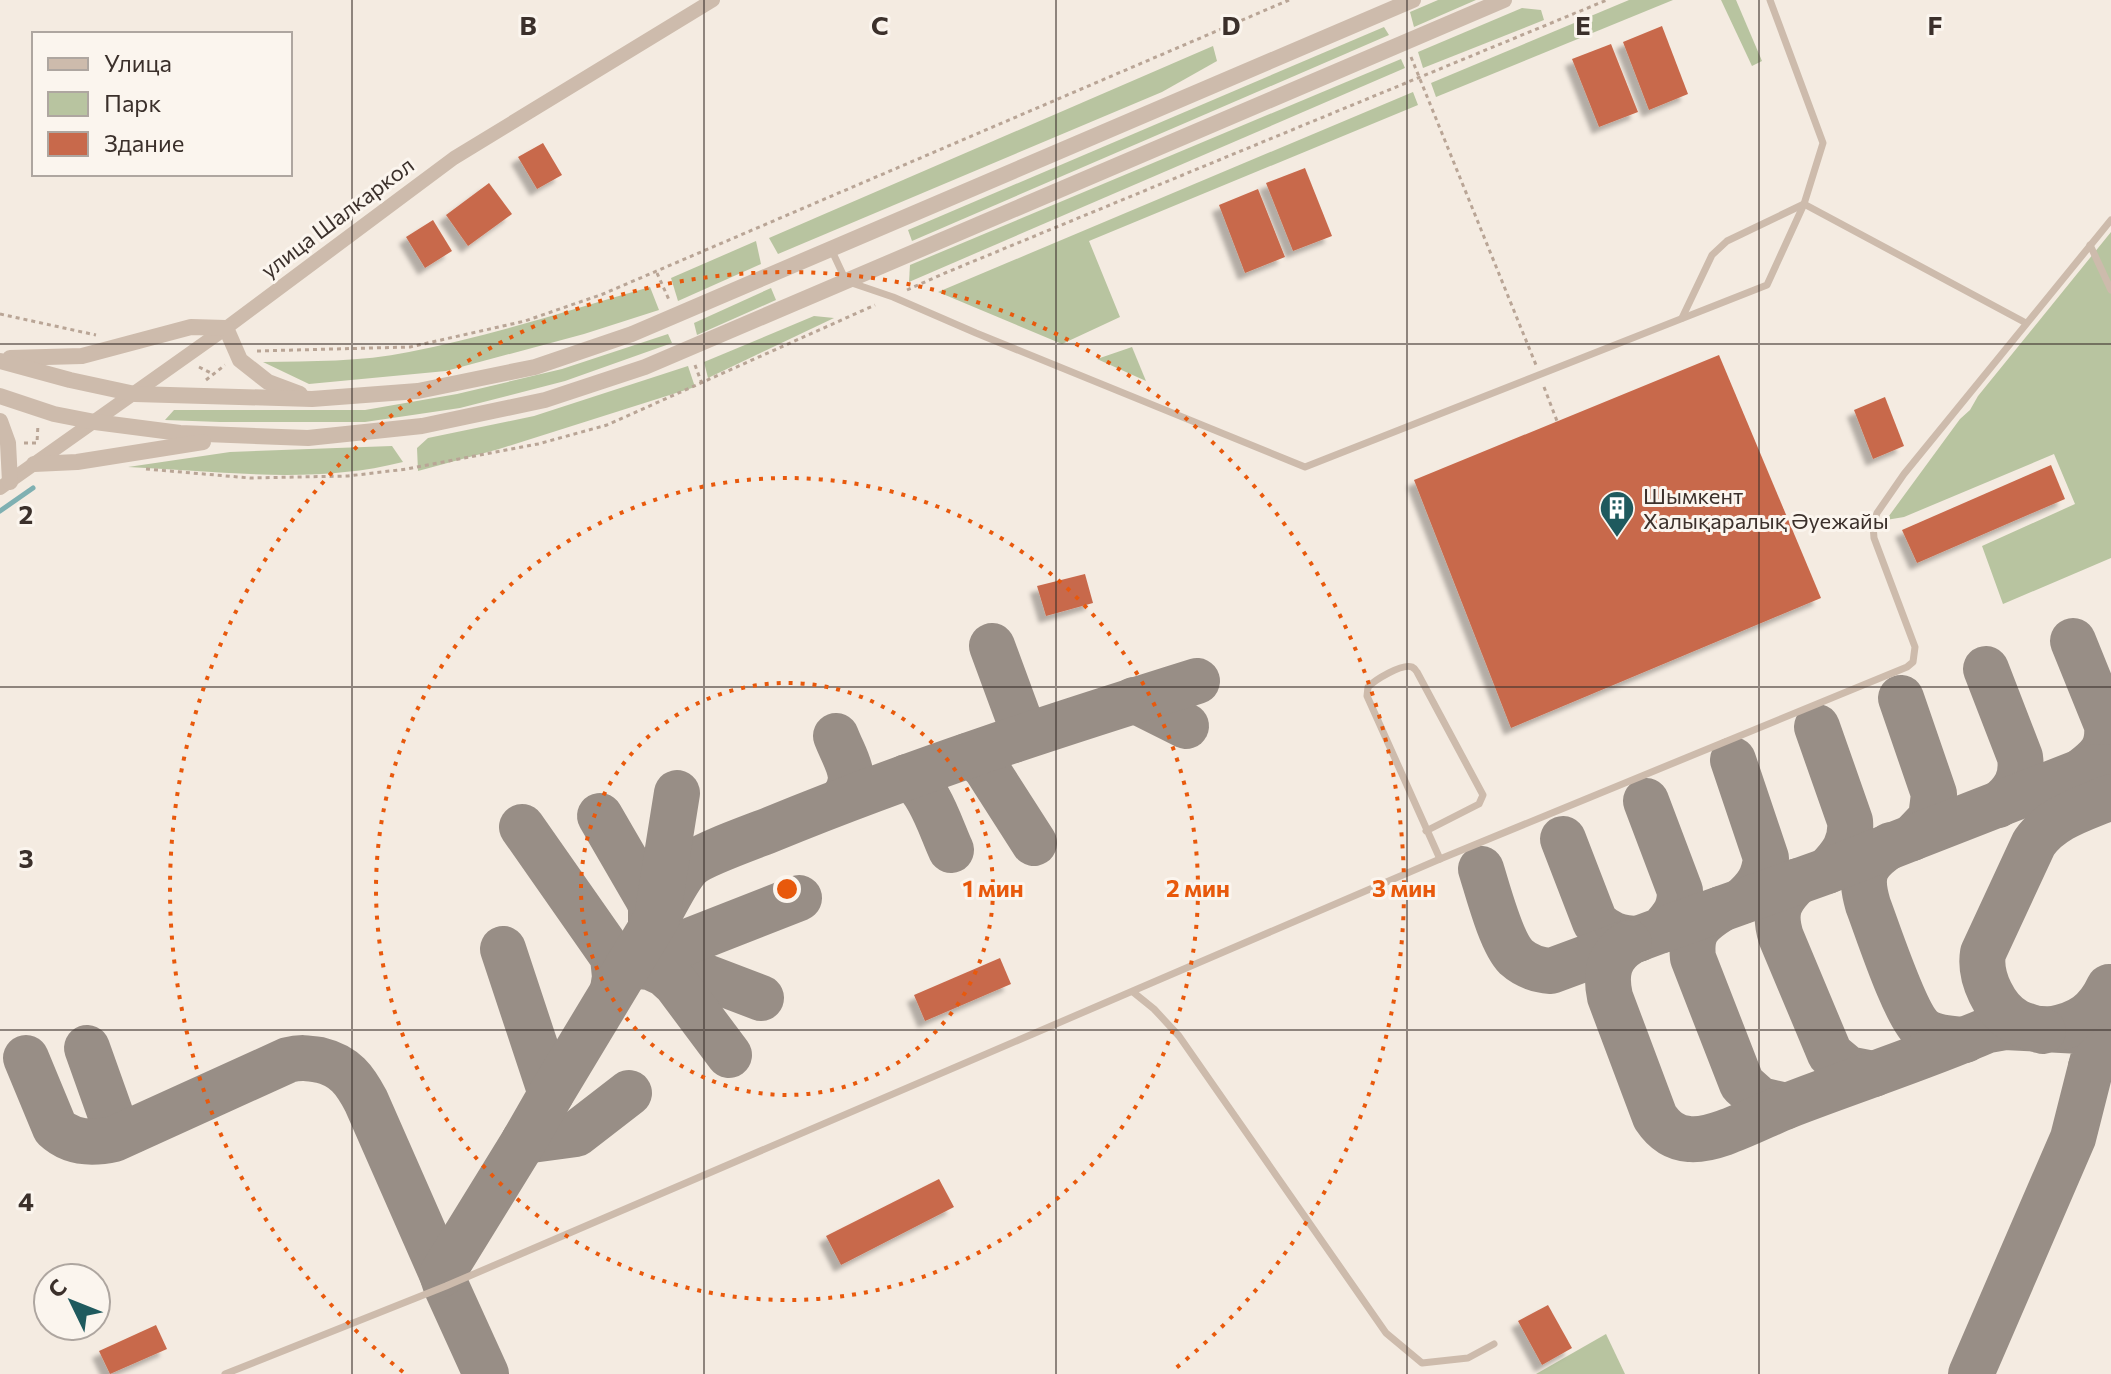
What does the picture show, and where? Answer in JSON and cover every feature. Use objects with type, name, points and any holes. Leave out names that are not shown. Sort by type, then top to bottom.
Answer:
[{"type":"street","name":"улица Шалкаркол","points":[[5,485],[226,328],[454,158],[713,0]]},
{"type":"street","points":[[0,360],[135,394],[312,399],[418,391],[535,367],[632,334],[1413,0]]},
{"type":"street","points":[[0,396],[54,414],[95,422],[180,433],[308,438],[422,426],[545,400],[645,367],[1504,0]]},
{"type":"street","points":[[0,360],[82,356],[191,327],[226,328],[240,360],[268,382],[312,399]]},
{"type":"street","points":[[0,421],[8,443],[5,485]]},
{"type":"street","points":[[34,464],[77,462],[249,434]]},
{"type":"lane","points":[[831,249],[846,281],[893,297],[1305,467],[1767,285],[1804,204],[1823,143],[1770,0]]},
{"type":"lane","points":[[1682,318],[1712,255],[1727,241],[1804,204]]},
{"type":"lane","points":[[1804,204],[2026,323]]},
{"type":"lane","points":[[225,1374],[446,1286],[1440,859],[1883,678],[1913,662],[1915,647],[1874,538],[1873,525],[1877,513],[1904,474],[2111,220]]},
{"type":"lane","points":[[2090,245],[2111,290]]},
{"type":"lane","points":[[1426,831],[1479,804],[1483,795],[1417,672],[1412,667],[1404,667],[1374,680],[1368,687],[1367,696],[1426,831],[1440,859]]},
{"type":"lane","points":[[1133,992],[1179,1036],[1386,1333],[1422,1363],[1468,1358],[1494,1344]]},
{"type":"path","points":[[205,380],[249,351],[410,347],[525,321],[603,294],[1289,0]]},
{"type":"path","points":[[1420,78],[1557,421]]},
{"type":"path","points":[[0,314],[126,345]]},
{"type":"path","points":[[199,367],[213,374]]},
{"type":"path","points":[[16,443],[37,443],[37,425]]},
{"type":"green space","points":[[1438,0],[1476,0],[1414,27],[1410,12]]},
{"type":"green space","points":[[1629,0],[1673,0],[1436,97],[1431,83]]},
{"type":"green space","points":[[1721,0],[1736,0],[1762,61],[1752,66]]},
{"type":"green space","points":[[1522,8],[1541,10],[1544,20],[1423,68],[1418,52]]},
{"type":"green space","points":[[1384,27],[1389,35],[912,241],[908,230]]},
{"type":"green space","points":[[1213,46],[1217,61],[1162,92],[778,254],[769,238]]},
{"type":"green space","points":[[1401,59],[1405,68],[909,282],[910,265]]},
{"type":"green space","points":[[1413,92],[1418,105],[1089,241],[1120,317],[1062,344],[938,292]]},
{"type":"green space","points":[[2111,232],[2111,558],[2003,604],[1982,546],[2075,504],[2054,454],[1904,517],[1886,520],[1960,419]]},
{"type":"green space","points":[[756,241],[761,264],[678,301],[671,278]]},
{"type":"green space","points":[[650,287],[659,310],[584,334],[446,371],[309,384],[263,362],[354,359],[409,352],[500,330]]},
{"type":"green space","points":[[771,288],[776,300],[697,335],[694,323]]},
{"type":"green space","points":[[814,316],[834,318],[708,378],[704,362]]},
{"type":"green space","points":[[668,334],[672,343],[565,381],[460,408],[365,422],[165,420],[174,410],[365,410],[457,394],[562,369]]},
{"type":"green space","points":[[1132,347],[1146,381],[1097,359]]},
{"type":"green space","points":[[688,366],[695,387],[499,449],[418,471],[417,448],[428,438],[534,416]]},
{"type":"green space","points":[[392,446],[403,462],[335,473],[266,475],[128,467],[230,452]]},
{"type":"green space","points":[[1606,1334],[1625,1374],[1536,1374]]},
{"type":"building","points":[[1662,26],[1688,94],[1649,110],[1623,42]]},
{"type":"building","points":[[1611,44],[1638,112],[1599,127],[1572,59]]},
{"type":"building","points":[[543,143],[562,175],[537,189],[518,157]]},
{"type":"building","points":[[1305,168],[1332,236],[1293,251],[1266,183]]},
{"type":"building","points":[[489,183],[512,214],[468,246],[446,215]]},
{"type":"building","points":[[1258,189],[1285,257],[1245,273],[1219,205]]},
{"type":"building","points":[[433,220],[452,251],[425,268],[406,237]]},
{"type":"building","name":"Шымкент Халықаралық Әуежайы","points":[[1719,355],[1821,598],[1511,728],[1414,480]]},
{"type":"building","points":[[1885,397],[1904,446],[1873,459],[1854,410]]},
{"type":"building","points":[[2051,465],[2065,499],[1917,563],[1902,530]]},
{"type":"building","points":[[1085,574],[1093,603],[1046,616],[1037,586]]},
{"type":"building","points":[[1000,958],[1011,984],[925,1021],[914,995]]},
{"type":"building","points":[[939,1179],[954,1207],[841,1265],[826,1236]]},
{"type":"building","points":[[1548,1305],[1572,1348],[1542,1365],[1518,1321]]},
{"type":"building","points":[[156,1325],[167,1349],[110,1374],[99,1351]]},
{"type":"waterway","points":[[0,511],[33,488]]},
{"type":"taxiway","points":[[2073,641],[2107,725],[2102,752],[2082,771]]},
{"type":"taxiway","points":[[992,646],[1020,722],[1019,732],[1013,740]]},
{"type":"taxiway","points":[[1986,669],[2020,757],[2016,784],[1998,805]]},
{"type":"taxiway","points":[[657,918],[689,866],[716,851],[930,769],[1197,681]]},
{"type":"taxiway","points":[[1901,698],[1934,794],[1931,818],[1912,838]]},
{"type":"taxiway","points":[[1134,700],[1186,726]]},
{"type":"taxiway","points":[[1817,727],[1850,821],[1845,849],[1827,871]]},
{"type":"taxiway","points":[[836,736],[851,776],[848,792],[842,800]]},
{"type":"taxiway","points":[[967,756],[978,760],[986,768],[1034,843]]},
{"type":"taxiway","points":[[1733,760],[1766,858],[1759,882],[1742,901]]},
{"type":"taxiway","points":[[1662,930],[1827,871],[2091,768],[2111,767]]},
{"type":"taxiway","points":[[907,777],[922,789],[951,850]]},
{"type":"taxiway","points":[[442,1274],[657,918],[677,793]]},
{"type":"taxiway","points":[[2043,1031],[2017,1022],[2002,1010],[1986,982],[1983,953],[2041,834],[2069,815],[2111,797]]},
{"type":"taxiway","points":[[1481,869],[1510,950],[1532,967],[1551,971],[1662,930],[1676,912],[1680,891],[1646,801]]},
{"type":"taxiway","points":[[600,816],[651,905],[651,928]]},
{"type":"taxiway","points":[[522,827],[613,957],[613,989]]},
{"type":"taxiway","points":[[1563,839],[1595,922],[1615,935],[1638,939]]},
{"type":"taxiway","points":[[1891,845],[1869,864],[1864,877],[1868,905],[1885,952],[1908,1008],[1923,1030],[1938,1037],[1965,1040]]},
{"type":"taxiway","points":[[1798,881],[1779,906],[1781,937],[1830,1054],[1848,1069],[1874,1074]]},
{"type":"taxiway","points":[[729,1055],[676,984],[665,974],[650,967],[628,965],[799,898]]},
{"type":"taxiway","points":[[1721,909],[1707,919],[1695,934],[1693,958],[1742,1084],[1760,1100],[1786,1106]]},
{"type":"taxiway","points":[[1629,943],[1612,960],[1608,981],[1610,997],[1655,1117],[1678,1137],[1700,1139],[1725,1133],[1787,1106],[1988,1030],[2005,1027],[2100,1032],[2091,1067]]},
{"type":"taxiway","points":[[503,949],[551,1094]]},
{"type":"taxiway","points":[[656,958],[761,998]]},
{"type":"taxiway","points":[[2053,1029],[2087,1016],[2109,987]]},
{"type":"taxiway","points":[[1971,1374],[2073,1138],[2091,1067],[2111,1046]]},
{"type":"taxiway","points":[[87,1048],[113,1121],[133,1130]]},
{"type":"taxiway","points":[[26,1058],[55,1128],[68,1137],[90,1142],[114,1139],[288,1060],[320,1060],[343,1070],[366,1101],[486,1374]]},
{"type":"taxiway","points":[[524,1141],[576,1134],[629,1093]]},
{"type":"place","name":"Шымкент Халықаралық Әуежайы","points":[[1617,539]]}]
